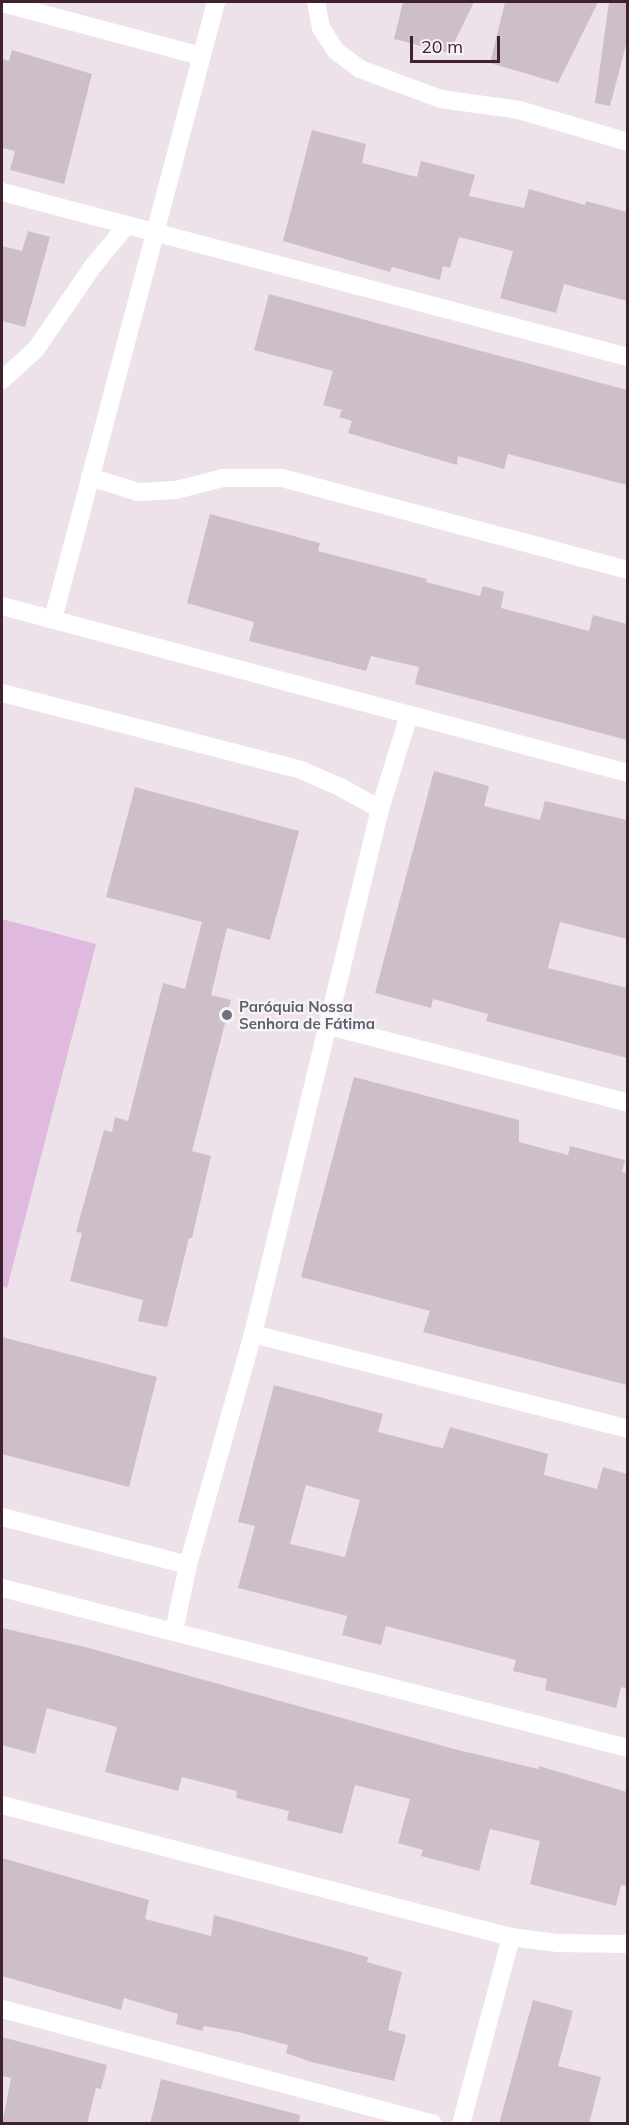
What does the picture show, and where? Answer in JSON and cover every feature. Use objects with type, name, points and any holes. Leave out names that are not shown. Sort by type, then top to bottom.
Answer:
[{"type":"street","points":[[53,619],[216,2]]},
{"type":"street","points":[[316,2],[321,28],[336,51],[360,69],[441,99],[519,110],[627,142]]},
{"type":"street","points":[[2,3],[201,56]]},
{"type":"street","points":[[2,192],[627,357]]},
{"type":"street","points":[[2,380],[36,349],[93,266],[127,225]]},
{"type":"street","points":[[90,477],[138,492],[176,490],[223,478],[282,478],[627,570]]},
{"type":"street","points":[[2,606],[627,773]]},
{"type":"street","points":[[2,693],[301,770],[340,787],[380,809]]},
{"type":"street","points":[[174,1631],[188,1565],[253,1334],[380,809],[409,715]]},
{"type":"street","points":[[328,1026],[627,1103]]},
{"type":"street","points":[[253,1334],[627,1429]]},
{"type":"street","points":[[2,1517],[188,1565]]},
{"type":"street","points":[[2,1588],[627,1748]]},
{"type":"street","points":[[2,1805],[511,1937],[557,1943],[627,1944]]},
{"type":"street","points":[[461,2124],[511,1937]]},
{"type":"street","points":[[2,2009],[433,2124]]},
{"type":"shaded area","points":[[2,919],[96,944],[7,1288],[2,1286]]},
{"type":"building","points":[[403,2],[474,2],[449,53],[394,39]]},
{"type":"building","points":[[505,2],[598,2],[558,83],[490,63]]},
{"type":"building","points":[[609,2],[627,2],[627,41],[610,106],[595,103]]},
{"type":"building","points":[[12,50],[92,74],[64,184],[10,170],[15,151],[2,148],[2,59],[9,61]]},
{"type":"building","points":[[312,130],[366,144],[362,163],[417,177],[421,161],[475,175],[469,196],[524,208],[529,189],[585,205],[586,201],[627,212],[627,301],[564,284],[556,313],[500,298],[513,251],[459,237],[450,268],[443,266],[440,280],[392,267],[390,272],[283,241]]},
{"type":"building","points":[[28,231],[50,237],[25,327],[2,321],[2,246],[22,251]]},
{"type":"building","points":[[269,294],[627,390],[627,485],[508,454],[504,469],[458,456],[457,465],[348,433],[352,421],[339,417],[342,410],[323,405],[333,371],[254,350]]},
{"type":"building","points":[[210,514],[320,543],[318,551],[427,579],[426,582],[480,596],[483,586],[504,592],[501,608],[589,631],[593,615],[627,624],[627,740],[415,684],[419,667],[371,656],[366,671],[249,641],[254,622],[187,603]]},
{"type":"building","points":[[434,771],[489,786],[484,806],[540,820],[545,801],[627,820],[627,939],[560,922],[548,968],[627,988],[627,1058],[486,1021],[488,1014],[433,999],[431,1008],[375,993]]},
{"type":"building","points":[[135,787],[299,831],[270,940],[227,928],[211,995],[231,1000],[192,1151],[211,1156],[192,1238],[189,1238],[167,1327],[138,1321],[143,1300],[70,1281],[82,1233],[76,1232],[104,1130],[112,1132],[115,1117],[128,1121],[163,983],[185,989],[202,922],[106,897]]},
{"type":"building","points":[[354,1077],[519,1120],[519,1142],[568,1155],[570,1146],[625,1160],[622,1172],[627,1173],[627,1385],[423,1332],[430,1311],[301,1277]]},
{"type":"building","points":[[2,1337],[157,1377],[129,1487],[2,1454]]},
{"type":"building","points":[[274,1385],[383,1414],[378,1432],[433,1446],[443,1448],[450,1427],[548,1454],[544,1475],[597,1489],[603,1467],[627,1474],[627,1689],[621,1687],[616,1708],[545,1690],[547,1679],[513,1671],[516,1660],[386,1626],[381,1645],[342,1635],[347,1616],[238,1588],[255,1526],[238,1522]],"holes":[[[306,1485],[360,1500],[345,1557],[290,1544]]]},
{"type":"building","points":[[2,1628],[85,1647],[454,1749],[538,1769],[539,1766],[627,1792],[627,1886],[621,1885],[616,1906],[530,1884],[540,1841],[490,1829],[479,1871],[421,1856],[423,1850],[398,1843],[410,1799],[355,1785],[342,1834],[287,1820],[289,1811],[236,1798],[237,1791],[182,1777],[178,1791],[105,1772],[117,1727],[47,1708],[35,1754],[2,1745]]},
{"type":"building","points":[[2,1858],[149,1900],[145,1919],[211,1936],[214,1915],[368,1957],[367,1962],[402,1972],[388,2030],[406,2035],[394,2081],[311,2062],[286,2053],[288,2045],[238,2032],[204,2026],[202,2031],[176,2024],[178,2014],[124,1998],[121,2010],[2,1976]]},
{"type":"building","points":[[533,2000],[573,2011],[558,2066],[601,2077],[589,2124],[499,2124]]},
{"type":"building","points":[[2,2037],[107,2065],[101,2089],[96,2088],[87,2124],[2,2124],[11,2078],[2,2076]]},
{"type":"building","points":[[161,2079],[300,2115],[299,2124],[150,2124]]},
{"type":"place","name":"Paróquia Nossa Senhora de Fátima","points":[[227,1015]]}]
